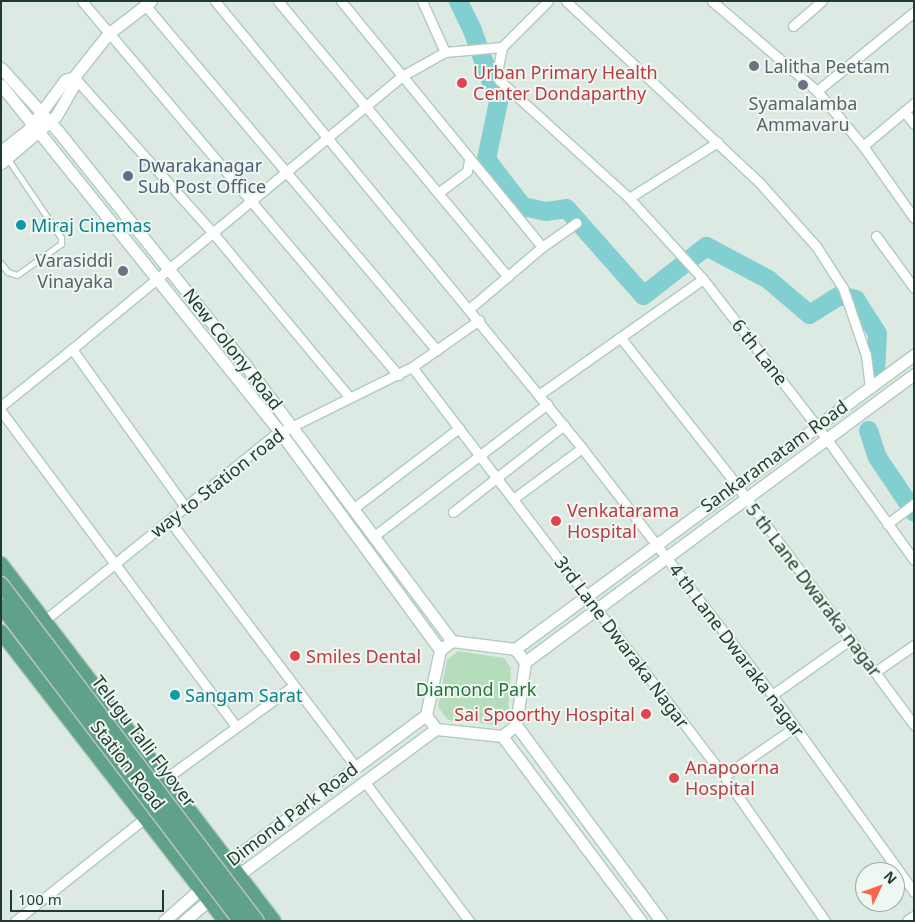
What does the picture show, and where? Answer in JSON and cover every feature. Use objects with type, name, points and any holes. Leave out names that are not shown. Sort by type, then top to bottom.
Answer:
[{"type":"main road","points":[[3,156],[37,127],[50,123],[73,86],[74,77],[108,34],[148,3]]},
{"type":"main road","name":"New Colony Road","points":[[1,68],[50,123],[293,425],[452,641]]},
{"type":"main road","points":[[37,127],[41,113],[65,80],[74,77]]},
{"type":"main road","name":"New Colony Road","points":[[1,86],[37,127],[280,432],[440,650]]},
{"type":"main road","name":"Sankaramatam Road","points":[[515,649],[735,484],[914,355]]},
{"type":"main road","name":"Sankaramatam Road","points":[[525,662],[666,555],[914,374]]},
{"type":"main road","points":[[1,564],[274,921]]},
{"type":"main road","name":"Telugu Talli Flyover","points":[[1,584],[257,921]]},
{"type":"main road","name":"Telugu Talli Flyover","points":[[1,606],[240,921]]},
{"type":"main road","name":"Station Road","points":[[1,632],[206,894],[225,921]]},
{"type":"main road","points":[[452,641],[515,649],[525,662],[516,725],[502,736],[436,730],[426,715],[440,650],[452,641]]},
{"type":"main road","name":"Dimond Park Road","points":[[184,921],[206,894],[228,860],[426,715]]},
{"type":"main road","points":[[516,725],[660,921]]},
{"type":"main road","name":"Dimond Park Road","points":[[164,921],[238,873],[436,730]]},
{"type":"main road","points":[[502,736],[641,921]]},
{"type":"main road","points":[[908,921],[914,917]]},
{"type":"street","points":[[82,1],[398,375]]},
{"type":"street","name":"4 th Lane Dwaraka nagar","points":[[215,1],[327,139],[548,404],[772,695],[914,892]]},
{"type":"street","points":[[278,1],[508,277]]},
{"type":"street","points":[[341,1],[542,248]]},
{"type":"street","points":[[422,1],[445,52]]},
{"type":"street","points":[[1,406],[252,203],[402,76],[445,52],[502,47],[548,1]]},
{"type":"street","points":[[566,1],[758,181],[816,246],[843,288],[866,355],[870,386]]},
{"type":"street","points":[[712,1],[817,91],[863,146],[914,218]]},
{"type":"street","points":[[793,26],[822,1]]},
{"type":"street","points":[[148,3],[437,350]]},
{"type":"street","points":[[817,91],[914,12]]},
{"type":"street","name":"6 th Lane","points":[[502,47],[498,68],[499,80],[629,198],[691,265],[817,426],[914,560]]},
{"type":"street","points":[[74,77],[213,233],[350,398]]},
{"type":"street","points":[[863,146],[914,103]]},
{"type":"street","points":[[904,111],[914,124]]},
{"type":"street","points":[[629,198],[718,142]]},
{"type":"street","points":[[438,193],[467,171],[470,161]]},
{"type":"street","points":[[469,309],[542,248],[576,223]]},
{"type":"street","points":[[876,236],[914,288]]},
{"type":"street","points":[[540,394],[703,279]]},
{"type":"street","name":"way to Station road","points":[[45,620],[280,432],[398,375],[479,320]]},
{"type":"street","name":"5 th Lane Dwaraka nagar","points":[[620,338],[746,497],[914,725]]},
{"type":"street","points":[[72,349],[185,507]]},
{"type":"street","name":"3rd Lane Dwaraka Nagar","points":[[412,367],[724,776],[825,921]]},
{"type":"street","points":[[374,536],[548,404]]},
{"type":"street","points":[[1,411],[236,726]]},
{"type":"street","points":[[453,512],[564,425]]},
{"type":"street","points":[[354,508],[459,428]]},
{"type":"street","points":[[513,499],[582,448]]},
{"type":"street","points":[[887,524],[914,504]]},
{"type":"street","points":[[170,520],[355,766]]},
{"type":"street","points":[[772,695],[850,639]]},
{"type":"street","points":[[875,672],[914,645]]},
{"type":"street","points":[[165,779],[293,686]]},
{"type":"street","points":[[724,776],[795,727]]},
{"type":"street","points":[[364,781],[468,921]]},
{"type":"street","points":[[15,921],[145,818]]},
{"type":"lane","points":[[1,263],[8,272],[17,275],[61,244],[61,238],[44,212],[3,156]]},
{"type":"green space","name":"Diamond Park","points":[[458,651],[504,658],[511,668],[508,716],[498,725],[448,720],[438,707],[447,660]]},
{"type":"waterway","points":[[458,1],[472,30],[498,101],[486,159],[522,206],[545,211],[566,208],[643,295],[706,246],[768,279],[809,314],[840,295],[855,299],[877,333],[875,368]]},
{"type":"waterway","points":[[868,430],[877,457],[914,512]]},
{"type":"place","name":"Lalitha Peetam","points":[[754,66]]},
{"type":"place","name":"Urban Primary Health Center Dondaparthy","points":[[462,83]]},
{"type":"place","name":"Syamalamba Ammavaru","points":[[803,85]]},
{"type":"place","name":"Dwarakanagar Sub Post Office","points":[[128,176]]},
{"type":"place","name":"Miraj Cinemas","points":[[21,225]]},
{"type":"place","name":"Varasiddi Vinayaka","points":[[123,271]]},
{"type":"place","name":"Venkatarama Hospital","points":[[556,521]]},
{"type":"place","name":"Smiles Dental","points":[[295,656]]},
{"type":"place","name":"Sangam Sarat","points":[[175,695]]},
{"type":"place","name":"Sai Spoorthy Hospital","points":[[646,714]]},
{"type":"place","name":"Anapoorna Hospital","points":[[674,778]]}]
